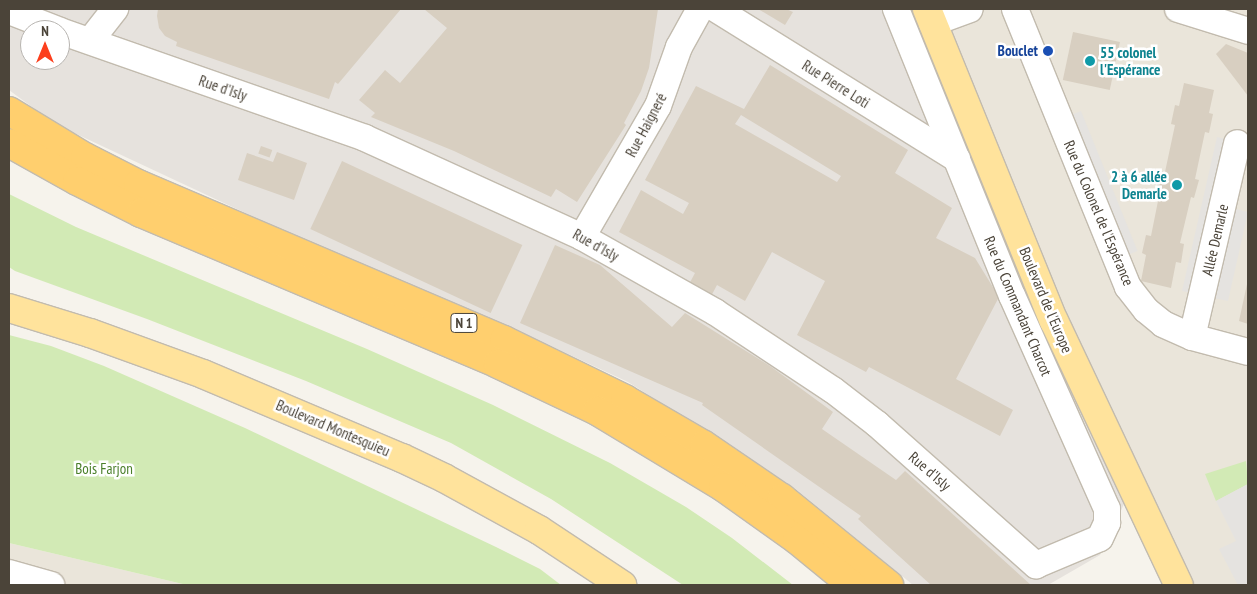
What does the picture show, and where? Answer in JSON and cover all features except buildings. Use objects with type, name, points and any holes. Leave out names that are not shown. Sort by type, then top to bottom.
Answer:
[{"type":"highway","name":"N 1","points":[[9,111],[84,157],[145,188],[504,340],[617,394],[704,445],[782,498],[889,585]]},
{"type":"highway","name":"N 1","points":[[9,143],[76,181],[150,216],[498,364],[597,411],[723,487],[797,540],[852,585]]},
{"type":"main road","name":"Boulevard de l'Europe","points":[[944,13],[1058,330],[1179,585]]},
{"type":"main road","name":"Boulevard de l'Europe","points":[[944,13],[1073,332],[1194,585]]},
{"type":"main road","name":"Boulevard Montesquieu","points":[[14,309],[125,345],[203,374],[402,458],[444,478],[540,530],[622,585]]},
{"type":"street","points":[[90,40],[115,9]]},
{"type":"street","name":"Rue Haigneré","points":[[582,236],[658,106],[679,47],[700,9]]},
{"type":"street","name":"Rue Pierre Loti","points":[[716,9],[957,159]]},
{"type":"street","name":"Rue du Commandant Charcot","points":[[896,9],[1023,320],[1107,509],[1107,523],[1100,538],[1036,565]]},
{"type":"street","name":"Rue du Colonel de l'Espérance","points":[[1015,9],[1128,287],[1146,310],[1163,324],[1192,337],[1248,352]]},
{"type":"street","points":[[1178,9],[1248,31]]},
{"type":"street","name":"Rue d'Isly","points":[[9,11],[33,20]]},
{"type":"street","name":"Rue d'Isly","points":[[70,34],[365,138],[582,236],[715,312],[833,390],[877,424],[1036,565]]},
{"type":"street","name":"Allée Demarle","points":[[1192,337],[1237,142]]},
{"type":"street","points":[[9,573],[51,585]]},
{"type":"shaded area","points":[[9,9],[910,9],[1050,339],[1124,504],[1100,555],[1048,585],[913,585],[792,486],[628,382],[508,326],[269,224],[55,124],[9,90]]},
{"type":"shaded area","points":[[910,9],[1248,9],[1248,585],[1189,585],[1124,504],[1050,339]]},
{"type":"shaded area","points":[[1081,111],[1138,251],[1125,256],[1068,116]]},
{"type":"shaded area","points":[[1217,137],[1246,144],[1232,208],[1248,212],[1228,301],[1182,291]]},
{"type":"shaded area","points":[[1248,484],[1248,585],[1238,585],[1219,549],[1236,541],[1216,501]]},
{"type":"shaded area","points":[[9,543],[187,585],[9,585]]},
{"type":"green space","points":[[9,194],[76,227],[367,349],[493,405],[610,463],[686,507],[732,538],[793,585],[683,585],[551,499],[451,443],[306,381],[147,319],[15,271],[9,267]]},
{"type":"green space","name":"Bois Farjon","points":[[9,335],[51,346],[104,366],[245,428],[496,547],[540,569],[561,585],[187,585],[9,543]]},
{"type":"green space","points":[[1246,461],[1248,484],[1216,501],[1205,474]]},
{"type":"place","name":"Bouclet","points":[[1048,51]]},
{"type":"place","name":"55 colonel l'Espérance","points":[[1090,61]]},
{"type":"place","name":"2 à 6 allée Demarle","points":[[1177,185]]}]
